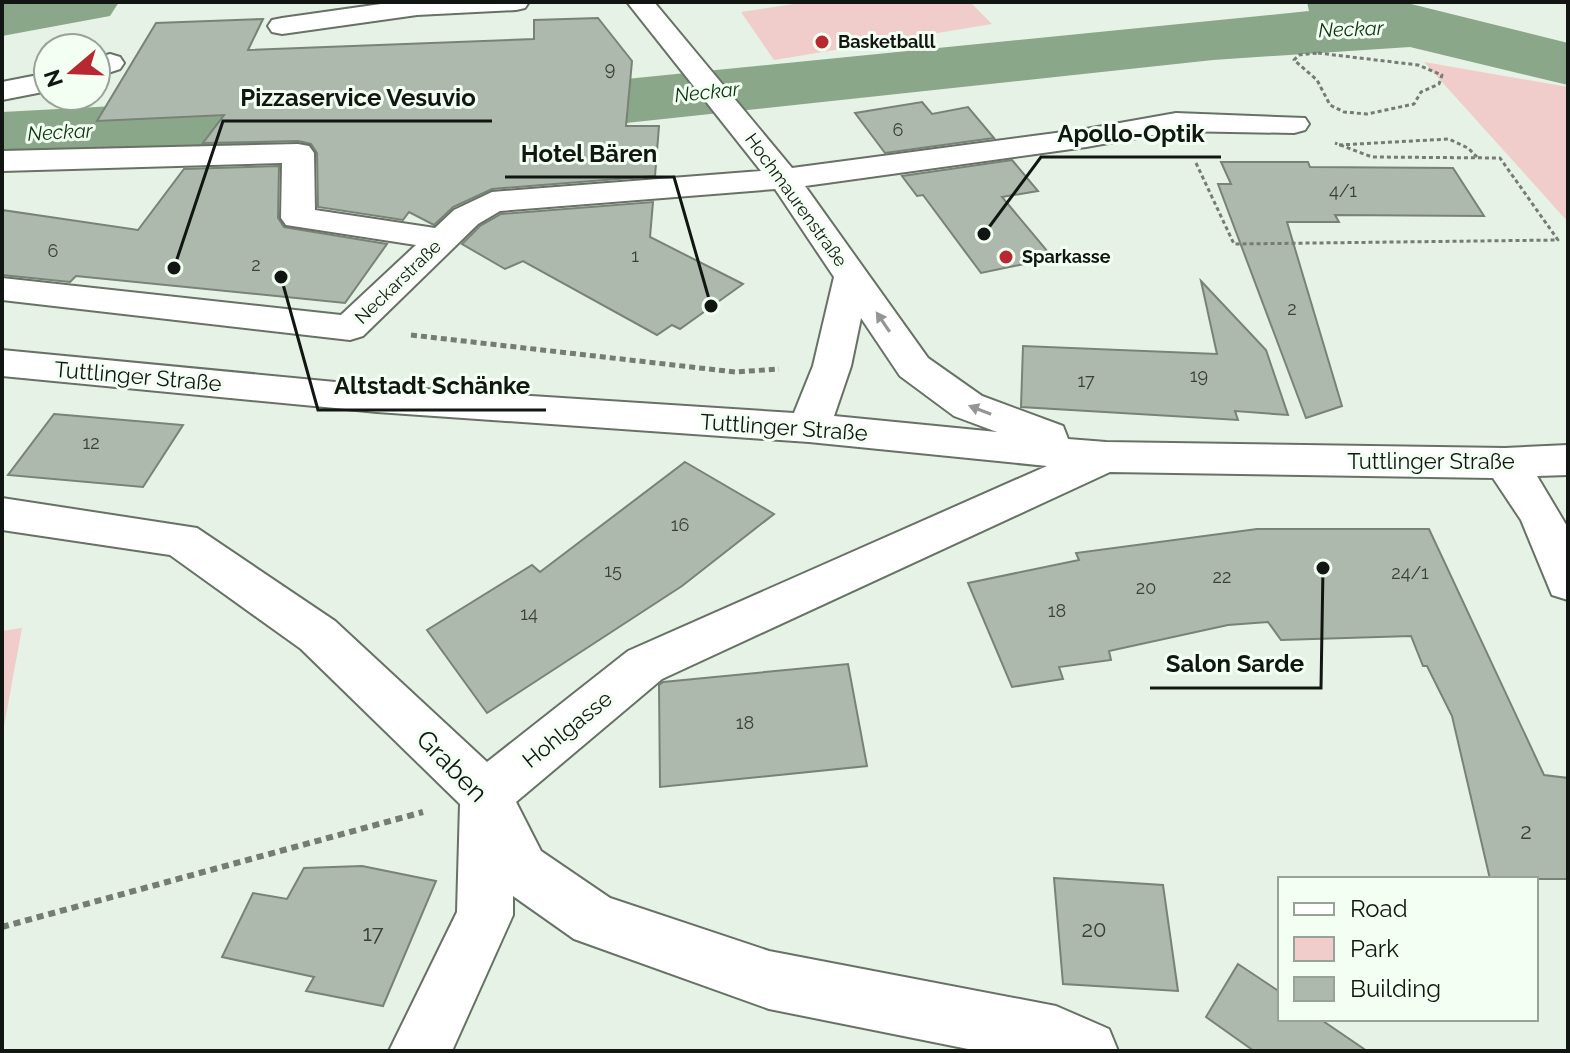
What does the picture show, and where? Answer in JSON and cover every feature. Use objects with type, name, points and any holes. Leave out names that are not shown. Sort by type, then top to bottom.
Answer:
[{"type":"street","points":[[282,26],[417,7],[516,2]]},
{"type":"street","name":"Hochmaurenstraße","points":[[640,2],[784,179],[852,276],[832,366],[809,428]]},
{"type":"street","points":[[2,91],[32,85]]},
{"type":"street","name":"Neckarstraße","points":[[2,289],[350,328],[466,217],[492,202],[784,179],[1086,138],[1176,122],[1294,124]]},
{"type":"street","points":[[2,161],[298,153],[298,218],[443,239]]},
{"type":"street","points":[[852,276],[914,367],[968,406],[1106,457]]},
{"type":"street","name":"Tuttlinger Straße","points":[[2,363],[377,399],[809,428],[1106,457],[1505,463],[1568,460]]},
{"type":"street","name":"Hohlgasse","points":[[486,795],[645,665],[1106,457]]},
{"type":"street","points":[[1505,463],[1541,516],[1568,582]]},
{"type":"street","name":"Graben","points":[[2,514],[181,540],[318,635],[486,795],[521,869],[594,920],[769,980],[1056,1036],[1087,1051]]},
{"type":"street","points":[[420,1051],[485,915],[486,795]]},
{"type":"path","points":[[1318,53],[1418,65],[1442,75],[1436,86],[1421,92],[1414,104],[1367,114],[1344,112],[1330,105],[1317,80],[1294,60],[1299,55],[1318,53]]},
{"type":"path","points":[[1176,122],[1234,244],[1558,240],[1500,158],[1372,157],[1294,124]]},
{"type":"path","points":[[1338,145],[1355,140],[1393,144],[1433,138],[1468,146],[1478,158]]},
{"type":"path","points":[[350,328],[735,372],[832,366]]},
{"type":"path","points":[[2,927],[486,795]]},
{"type":"green space","name":"Basketballl","points":[[808,2],[970,2],[992,24],[774,60],[741,12]]},
{"type":"green space","points":[[1424,62],[1568,87],[1568,222]]},
{"type":"green space","points":[[22,628],[2,737],[2,631]]},
{"type":"building","points":[[598,18],[632,61],[626,126],[659,126],[655,176],[492,189],[453,207],[434,225],[409,212],[403,220],[318,207],[317,153],[311,144],[298,141],[203,143],[224,115],[97,121],[102,112],[112,112],[112,96],[156,23],[263,19],[248,50],[534,39],[534,20]]},
{"type":"building","points":[[922,102],[932,114],[968,107],[994,138],[885,153],[855,113]]},
{"type":"building","points":[[1012,160],[1038,191],[1002,197],[1053,258],[981,273],[923,195],[917,196],[902,176]]},
{"type":"building","points":[[1221,162],[1308,162],[1310,167],[1453,168],[1484,216],[1335,215],[1339,222],[1287,222],[1342,406],[1306,418],[1218,184],[1231,184]]},
{"type":"building","points":[[279,166],[278,218],[284,227],[387,244],[345,303],[76,276],[70,282],[2,275],[2,210],[138,230],[184,169]]},
{"type":"building","points":[[653,202],[650,237],[743,284],[680,329],[672,325],[657,335],[523,261],[505,269],[462,244],[480,226],[501,214]]},
{"type":"building","points":[[1201,281],[1266,350],[1288,415],[1235,411],[1238,420],[1021,407],[1023,346],[1217,354]]},
{"type":"building","points":[[54,414],[183,425],[143,487],[8,475]]},
{"type":"building","points":[[685,462],[774,514],[682,586],[487,713],[427,630],[532,565],[540,572]]},
{"type":"building","points":[[1257,529],[1429,529],[1544,775],[1568,778],[1568,879],[1490,877],[1452,716],[1427,666],[1423,666],[1411,636],[1281,640],[1268,622],[1228,625],[1109,651],[1111,660],[1059,667],[1063,679],[1012,687],[968,583],[1079,560],[1076,553]]},
{"type":"building","points":[[848,664],[867,766],[660,787],[659,685],[663,682]]},
{"type":"building","points":[[362,866],[436,881],[383,1006],[306,991],[314,977],[222,957],[253,893],[287,899],[304,868]]},
{"type":"building","points":[[1054,878],[1163,885],[1178,991],[1063,984]]},
{"type":"building","points":[[1238,964],[1278,991],[1278,1021],[1323,1021],[1367,1051],[1254,1051],[1206,1017]]},
{"type":"waterway","name":"Neckar","points":[[2,16],[86,2]]},
{"type":"waterway","name":"Neckar","points":[[1338,5],[1503,51],[1568,64]]},
{"type":"waterway","name":"Neckar","points":[[2,135],[626,101],[822,83],[1213,39],[1410,26]]},
{"type":"place","name":"Basketballl","points":[[822,42]]},
{"type":"place","name":"Apollo-Optik","points":[[984,234]]},
{"type":"place","name":"Sparkasse","points":[[1006,257]]},
{"type":"place","name":"Pizzaservice Vesuvio","points":[[174,268]]},
{"type":"place","name":"Altstadt Schänke","points":[[281,277]]},
{"type":"place","name":"Hotel Bären","points":[[711,306]]},
{"type":"place","name":"Salon Sarde","points":[[1323,568]]}]
